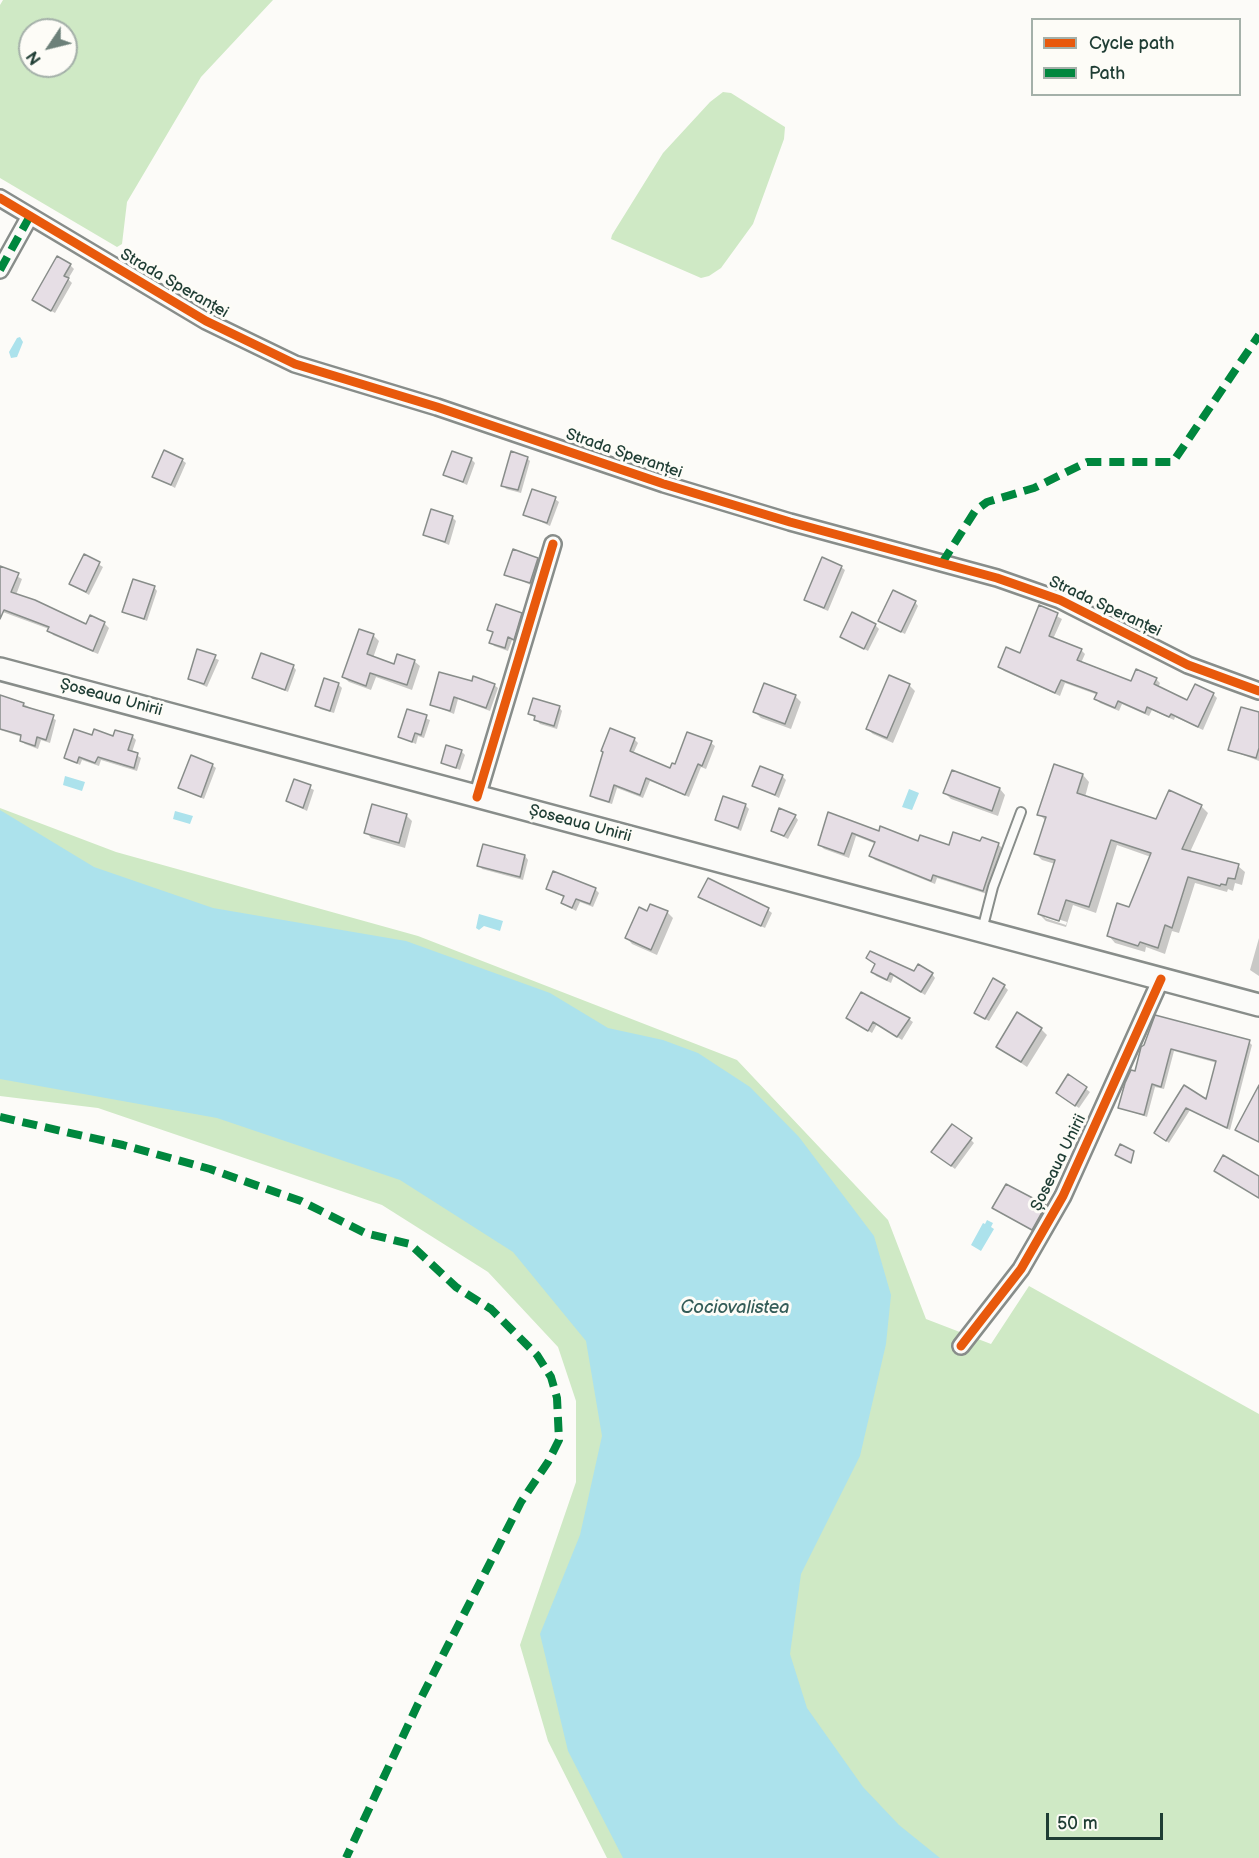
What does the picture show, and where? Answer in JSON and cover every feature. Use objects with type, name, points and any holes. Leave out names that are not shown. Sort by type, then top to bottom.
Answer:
[{"type":"main road","name":"Șoseaua Unirii","points":[[0,669],[1259,1005]]},
{"type":"street","name":"Strada Speranței","points":[[0,198],[206,321],[295,364],[437,408],[664,484],[790,522],[997,578],[1060,600],[1188,665],[1259,691]]},
{"type":"street","points":[[0,270],[30,216]]},
{"type":"street","points":[[477,797],[553,544]]},
{"type":"street","name":"Șoseaua Unirii","points":[[961,1346],[1020,1269],[1063,1196],[1161,979]]},
{"type":"lane","points":[[982,930],[993,887],[1021,812]]},
{"type":"green space","points":[[3,0],[273,0],[201,77],[127,202],[122,244],[117,247],[0,178],[0,5]]},
{"type":"green space","points":[[723,92],[731,93],[785,127],[784,139],[753,224],[721,268],[701,278],[611,239],[663,153],[710,102]]},
{"type":"green space","points":[[0,808],[116,852],[418,936],[737,1060],[888,1220],[926,1319],[991,1344],[1029,1286],[1259,1414],[1259,1858],[607,1858],[548,1741],[520,1645],[576,1482],[576,1401],[558,1347],[488,1272],[382,1205],[98,1108],[0,1096]]},
{"type":"water","points":[[20,337],[23,342],[17,357],[11,358],[9,352],[17,338]]},
{"type":"water","points":[[65,776],[85,782],[82,791],[63,785]]},
{"type":"water","points":[[909,789],[919,793],[912,810],[902,807]]},
{"type":"water","name":"Cociovalistea","points":[[0,810],[94,867],[213,908],[406,941],[550,993],[608,1028],[663,1040],[698,1053],[750,1087],[799,1137],[874,1236],[891,1295],[886,1344],[860,1456],[801,1574],[790,1654],[807,1708],[863,1787],[899,1825],[940,1858],[623,1858],[568,1751],[540,1634],[580,1535],[602,1436],[586,1341],[513,1252],[400,1180],[217,1118],[0,1079]]},
{"type":"water","points":[[175,811],[193,816],[190,824],[173,819]]},
{"type":"water","points":[[479,914],[503,921],[500,931],[484,926],[479,930],[476,928]]},
{"type":"water","points":[[987,1220],[993,1223],[991,1227],[994,1229],[981,1251],[971,1245]]},
{"type":"building","points":[[57,256],[71,264],[64,276],[69,278],[51,311],[32,300]]},
{"type":"building","points":[[164,450],[183,459],[171,485],[152,477]]},
{"type":"building","points":[[452,451],[472,458],[463,482],[443,475]]},
{"type":"building","points":[[511,451],[528,457],[518,490],[501,486]]},
{"type":"building","points":[[532,489],[556,497],[547,523],[523,515]]},
{"type":"building","points":[[431,509],[453,516],[445,542],[423,535]]},
{"type":"building","points":[[513,549],[538,558],[530,583],[504,575]]},
{"type":"building","points":[[84,554],[100,562],[86,592],[69,584]]},
{"type":"building","points":[[822,557],[842,566],[824,608],[804,600]]},
{"type":"building","points":[[0,566],[19,573],[11,592],[35,600],[86,624],[90,615],[105,622],[93,651],[47,631],[49,627],[4,610],[0,619]]},
{"type":"building","points":[[133,579],[155,586],[144,619],[122,612]]},
{"type":"building","points":[[893,590],[916,601],[901,632],[878,621]]},
{"type":"building","points":[[496,604],[522,613],[514,640],[508,637],[505,648],[489,643],[493,632],[487,630]]},
{"type":"building","points":[[1039,605],[1058,613],[1049,636],[1082,649],[1077,660],[1131,681],[1136,669],[1157,678],[1154,684],[1187,700],[1195,684],[1214,693],[1198,727],[1171,714],[1169,717],[1147,707],[1145,713],[1118,701],[1115,708],[1094,699],[1097,693],[1061,680],[1055,693],[998,667],[1006,647],[1020,653]]},
{"type":"building","points":[[852,612],[876,624],[864,649],[840,637]]},
{"type":"building","points":[[359,629],[374,634],[367,654],[394,664],[397,654],[415,660],[407,685],[370,673],[366,686],[342,677]]},
{"type":"building","points":[[197,649],[216,655],[204,684],[188,679]]},
{"type":"building","points":[[261,653],[294,665],[285,690],[252,678]]},
{"type":"building","points":[[439,672],[472,681],[473,676],[495,684],[486,708],[454,697],[450,711],[430,705]]},
{"type":"building","points":[[889,675],[910,684],[887,738],[866,729]]},
{"type":"building","points":[[324,678],[339,683],[330,711],[315,706]]},
{"type":"building","points":[[764,683],[796,695],[785,724],[753,712]]},
{"type":"building","points":[[0,695],[24,703],[23,706],[54,715],[46,740],[37,737],[35,746],[20,741],[21,735],[0,729]]},
{"type":"building","points":[[533,698],[560,706],[554,726],[534,720],[535,716],[528,714]]},
{"type":"building","points":[[1241,707],[1259,712],[1259,748],[1256,758],[1228,750]]},
{"type":"building","points":[[407,709],[427,715],[421,735],[415,733],[412,742],[398,737]]},
{"type":"building","points":[[610,728],[635,738],[630,751],[670,768],[672,763],[675,764],[687,732],[712,741],[702,766],[698,764],[685,795],[646,778],[640,795],[614,785],[609,802],[590,796],[603,752],[601,751]]},
{"type":"building","points":[[74,729],[92,735],[94,729],[113,736],[115,730],[133,735],[128,750],[138,753],[134,768],[98,757],[95,763],[79,757],[77,763],[64,758]]},
{"type":"building","points":[[446,745],[462,750],[456,768],[441,763]]},
{"type":"building","points":[[191,755],[213,764],[201,797],[178,788]]},
{"type":"building","points":[[1054,764],[1083,774],[1077,793],[1156,819],[1169,790],[1202,805],[1182,849],[1239,864],[1235,879],[1228,878],[1226,885],[1221,884],[1220,886],[1188,877],[1172,928],[1165,925],[1158,948],[1140,942],[1138,946],[1107,936],[1117,903],[1129,907],[1151,853],[1111,840],[1089,907],[1066,900],[1059,921],[1038,914],[1055,860],[1034,854],[1046,817],[1037,815]]},
{"type":"building","points":[[760,766],[783,775],[775,795],[752,786]]},
{"type":"building","points":[[952,770],[1000,788],[992,811],[943,793]]},
{"type":"building","points":[[294,779],[311,785],[303,808],[286,801]]},
{"type":"building","points":[[723,796],[746,804],[738,828],[715,820]]},
{"type":"building","points":[[372,804],[407,814],[399,843],[364,833]]},
{"type":"building","points":[[779,808],[796,815],[784,836],[771,831]]},
{"type":"building","points":[[828,812],[879,831],[880,826],[918,841],[920,835],[949,845],[953,832],[980,841],[982,837],[999,843],[983,891],[933,875],[931,881],[869,856],[875,842],[852,833],[844,854],[818,845]]},
{"type":"building","points":[[483,844],[525,855],[520,877],[477,866]]},
{"type":"building","points":[[553,871],[596,888],[590,904],[576,899],[572,908],[561,903],[564,896],[546,889]]},
{"type":"building","points":[[708,878],[769,908],[761,926],[698,897]]},
{"type":"building","points":[[650,904],[668,911],[651,950],[625,938],[639,907],[647,911]]},
{"type":"building","points":[[870,951],[914,971],[918,964],[933,973],[921,992],[890,973],[887,980],[871,972],[875,964],[866,958]]},
{"type":"building","points":[[993,978],[1005,985],[985,1019],[974,1013]]},
{"type":"building","points":[[861,992],[910,1018],[897,1037],[873,1022],[868,1031],[846,1018]]},
{"type":"building","points":[[1017,1012],[1042,1028],[1021,1062],[996,1047]]},
{"type":"building","points":[[1155,1015],[1250,1040],[1227,1128],[1186,1108],[1166,1141],[1154,1133],[1184,1085],[1206,1099],[1216,1061],[1171,1049],[1161,1087],[1152,1084],[1144,1115],[1118,1108],[1125,1083],[1131,1070],[1135,1071],[1141,1047],[1144,1045]]},
{"type":"building","points":[[1068,1074],[1087,1087],[1075,1106],[1056,1093]]},
{"type":"building","points":[[1259,1085],[1259,1142],[1235,1130]]},
{"type":"building","points":[[952,1124],[972,1138],[951,1166],[931,1152]]},
{"type":"building","points":[[1120,1144],[1134,1151],[1131,1163],[1115,1155]]},
{"type":"building","points":[[1223,1155],[1259,1176],[1259,1198],[1214,1171]]},
{"type":"building","points":[[1006,1184],[1046,1205],[1032,1230],[992,1208]]},
{"type":"marked path","points":[[0,270],[30,216]]},
{"type":"marked path","points":[[942,563],[975,511],[987,502],[1034,488],[1087,462],[1173,462],[1259,335]]},
{"type":"marked path","points":[[0,1117],[123,1145],[210,1169],[301,1201],[365,1233],[410,1244],[456,1287],[491,1309],[537,1355],[551,1377],[557,1398],[559,1440],[548,1462],[521,1502],[418,1704],[346,1858]]},
{"type":"cycle path","points":[[0,198],[206,321],[295,364],[437,407],[664,484],[790,522],[997,578],[1060,600],[1188,665],[1259,691]]},
{"type":"cycle path","points":[[477,797],[553,544]]},
{"type":"cycle path","points":[[961,1346],[1021,1269],[1063,1196],[1161,979]]}]
